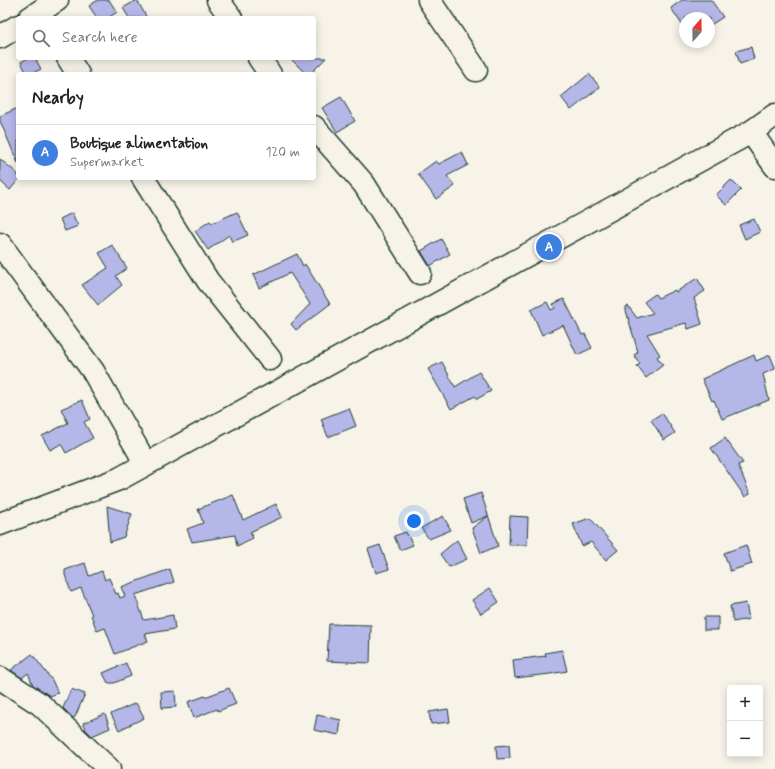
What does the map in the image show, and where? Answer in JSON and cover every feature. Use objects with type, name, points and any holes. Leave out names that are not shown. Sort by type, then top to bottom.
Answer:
[{"type":"street","points":[[36,12],[57,0]]},
{"type":"street","points":[[218,0],[229,16]]},
{"type":"street","points":[[429,0],[476,70]]},
{"type":"street","points":[[0,37],[16,27]]},
{"type":"street","points":[[69,60],[77,72]]},
{"type":"street","points":[[260,60],[269,72]]},
{"type":"street","points":[[0,524],[119,479],[751,132],[775,115]]},
{"type":"street","points":[[316,129],[364,184],[420,273]]},
{"type":"street","points":[[751,132],[775,166]]},
{"type":"street","points":[[144,180],[208,281],[270,359]]},
{"type":"street","points":[[0,244],[93,371],[146,464]]},
{"type":"street","points":[[0,678],[40,704],[109,769]]},
{"type":"building","points":[[98,0],[109,0],[117,12],[111,16],[96,16],[89,6]]},
{"type":"building","points":[[137,0],[146,16],[128,16],[123,8]]},
{"type":"building","points":[[682,0],[711,0],[723,17],[715,22],[715,12],[679,12],[679,20],[671,8]]},
{"type":"building","points":[[751,47],[754,59],[740,64],[736,51]]},
{"type":"building","points":[[316,58],[326,58],[312,72],[304,72],[292,60],[316,60]]},
{"type":"building","points":[[24,60],[36,60],[41,69],[35,72],[26,72],[21,62]]},
{"type":"building","points":[[589,74],[600,87],[571,110],[561,97]]},
{"type":"building","points":[[341,97],[355,121],[337,132],[322,108]]},
{"type":"building","points":[[16,109],[16,158],[0,121],[0,116]]},
{"type":"building","points":[[462,152],[468,165],[447,176],[455,186],[436,199],[418,174],[436,161],[439,164]]},
{"type":"building","points":[[0,159],[16,172],[16,180],[18,180],[10,190],[0,181]]},
{"type":"building","points":[[731,180],[741,190],[726,205],[716,195]]},
{"type":"building","points":[[237,212],[248,235],[232,242],[229,235],[208,250],[195,231],[210,221],[212,223]]},
{"type":"building","points":[[72,213],[78,226],[65,231],[60,219]]},
{"type":"building","points":[[754,219],[760,232],[745,239],[739,225]]},
{"type":"building","points":[[441,239],[450,254],[430,266],[421,251]]},
{"type":"building","points":[[112,245],[127,268],[116,276],[122,285],[98,305],[82,285],[108,268],[99,253]]},
{"type":"building","points":[[297,254],[303,266],[305,264],[330,304],[296,330],[291,324],[310,304],[290,273],[259,288],[253,275]]},
{"type":"building","points":[[697,278],[705,291],[694,298],[702,324],[688,329],[686,323],[647,334],[660,355],[657,357],[663,365],[646,378],[637,366],[640,364],[634,355],[638,352],[625,307],[628,306],[637,318],[653,313],[644,302],[655,294],[658,298],[675,290],[676,292]]},
{"type":"building","points":[[564,299],[582,335],[585,334],[592,348],[577,355],[563,325],[542,335],[531,310],[547,302],[551,310],[555,308],[553,304]]},
{"type":"building","points":[[754,355],[756,361],[770,355],[775,367],[775,369],[763,374],[769,400],[722,419],[714,400],[712,401],[702,379]]},
{"type":"building","points":[[442,362],[455,387],[479,372],[491,391],[477,399],[475,396],[451,409],[428,369]]},
{"type":"building","points":[[82,400],[90,419],[84,422],[93,438],[66,453],[61,444],[50,450],[42,436],[68,423],[61,409]]},
{"type":"building","points":[[349,408],[356,426],[328,437],[321,419]]},
{"type":"building","points":[[662,413],[675,433],[664,440],[651,420]]},
{"type":"building","points":[[725,438],[743,463],[738,465],[750,494],[745,497],[711,448]]},
{"type":"building","points":[[481,493],[498,546],[481,553],[472,528],[488,516],[471,523],[463,499]]},
{"type":"building","points":[[233,495],[243,520],[276,504],[282,517],[250,532],[253,538],[237,546],[235,535],[192,542],[187,529],[203,523],[198,509]]},
{"type":"building","points":[[107,506],[132,514],[124,537],[110,542]]},
{"type":"building","points":[[443,516],[451,530],[429,539],[421,528]]},
{"type":"building","points":[[510,516],[528,517],[527,545],[509,545]]},
{"type":"building","points":[[590,518],[618,550],[606,560],[591,542],[582,546],[573,524]]},
{"type":"building","points":[[406,532],[413,545],[400,550],[394,536]]},
{"type":"building","points":[[457,540],[467,559],[449,567],[440,554]]},
{"type":"building","points":[[380,545],[389,569],[376,573],[368,549]]},
{"type":"building","points":[[746,545],[752,564],[730,571],[724,553]]},
{"type":"building","points":[[85,563],[89,576],[102,571],[105,580],[109,578],[116,594],[118,593],[120,598],[125,596],[121,587],[170,569],[174,582],[135,595],[144,620],[173,615],[175,629],[145,634],[148,641],[115,654],[105,628],[97,631],[81,588],[71,592],[65,575],[65,570]]},
{"type":"building","points":[[490,588],[499,602],[481,614],[472,600]]},
{"type":"building","points":[[746,603],[749,619],[733,622],[730,606]]},
{"type":"building","points":[[704,617],[718,617],[718,630],[704,630]]},
{"type":"building","points":[[329,624],[371,625],[370,663],[327,661]]},
{"type":"building","points":[[562,650],[567,671],[515,678],[513,660],[546,656],[545,653]]},
{"type":"building","points":[[32,654],[52,680],[58,693],[50,696],[33,685],[28,673],[22,678],[11,670]]},
{"type":"building","points":[[126,663],[131,676],[114,683],[108,683],[103,673]]},
{"type":"building","points":[[229,688],[236,704],[218,711],[217,709],[194,718],[188,702]]},
{"type":"building","points":[[71,689],[85,694],[75,717],[73,718],[63,708]]},
{"type":"building","points":[[175,691],[176,707],[162,708],[161,692]]},
{"type":"building","points":[[136,703],[144,718],[119,730],[111,714]]},
{"type":"building","points":[[448,709],[450,722],[431,724],[429,712]]},
{"type":"building","points":[[105,714],[110,728],[92,736],[86,730],[83,723]]},
{"type":"building","points":[[317,715],[341,720],[339,735],[314,730]]},
{"type":"building","points":[[509,745],[510,758],[497,759],[496,746]]},
{"type":"place","name":"Boutique alimentation","points":[[549,247]]}]
